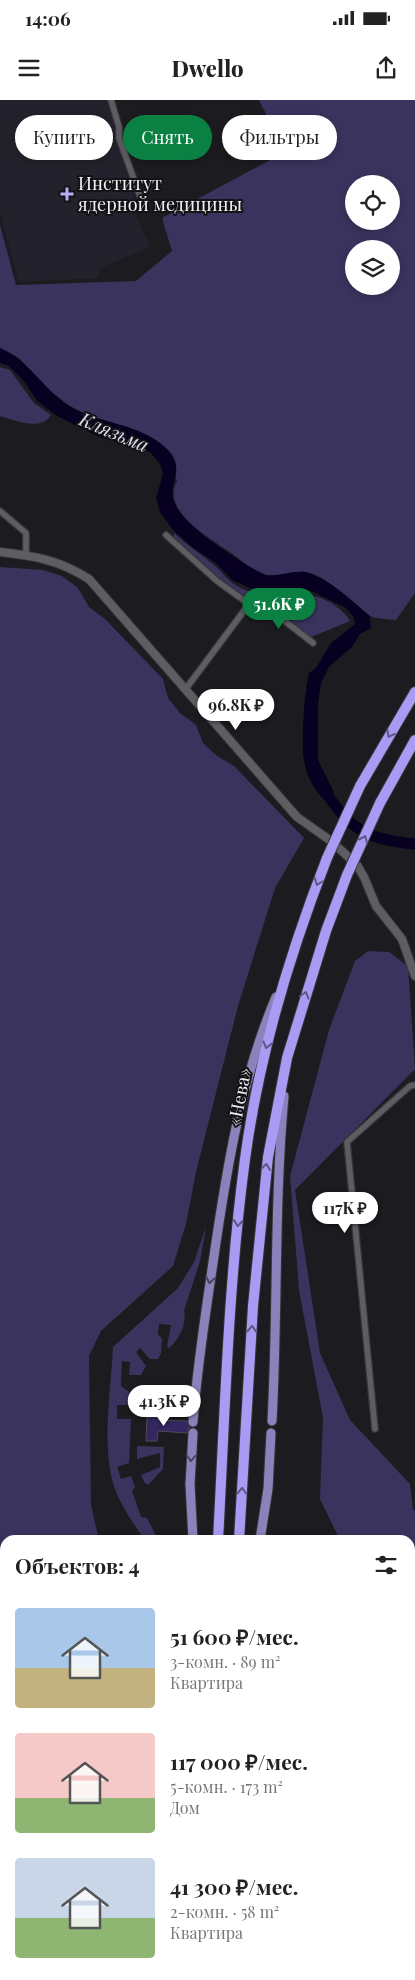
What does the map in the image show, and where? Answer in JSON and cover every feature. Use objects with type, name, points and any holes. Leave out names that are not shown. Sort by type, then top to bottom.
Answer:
[{"type":"highway","name":"«Нева»","points":[[218,1535],[232,1304],[245,1159],[260,1075],[283,981],[327,858],[360,786],[415,692]]},
{"type":"highway","points":[[240,1535],[259,1237],[268,1157],[287,1058],[326,930],[347,875],[380,803],[415,740]]},
{"type":"main road","points":[[194,1422],[196,1373],[228,1161],[254,1056],[283,981]]},
{"type":"main road","points":[[272,1421],[275,1360],[278,1161],[287,1058]]},
{"type":"main road","points":[[192,1535],[190,1484],[193,1433]]},
{"type":"main road","points":[[261,1535],[268,1489],[271,1433]]},
{"type":"street","points":[[111,100],[119,127],[119,138],[140,196]]},
{"type":"street","points":[[0,511],[26,532],[26,555]]},
{"type":"street","points":[[166,535],[217,581],[249,604],[263,604],[313,643]]},
{"type":"street","points":[[0,552],[26,555],[68,566],[89,579],[297,817],[331,841],[357,865],[376,906],[402,939],[415,976]]},
{"type":"street","points":[[185,690],[249,604]]},
{"type":"street","points":[[375,1429],[347,1142],[410,1086],[415,1085]]},
{"type":"shaded area","name":"Институт ядерной медицины","points":[[0,100],[109,100],[116,126],[117,142],[136,190],[133,197],[140,204],[135,213],[150,247],[100,268],[98,278],[19,282],[0,212]]},
{"type":"shaded area","points":[[259,100],[415,100],[415,593],[396,620],[370,616],[324,579],[307,572],[270,576],[260,574],[252,569],[202,533],[182,514],[176,503],[174,492],[177,481],[166,448],[128,427],[98,420],[70,406],[47,389],[19,358],[0,348],[0,225],[16,285],[136,281],[172,251],[162,218],[270,160],[337,160],[337,115],[266,115]]},
{"type":"shaded area","points":[[0,367],[10,370],[34,403],[51,415],[46,420],[34,424],[0,416]]},
{"type":"shaded area","points":[[174,533],[214,565],[229,580],[245,590],[276,594],[291,592],[300,596],[319,597],[340,609],[350,621],[309,638],[267,605],[250,601],[208,572],[174,540]]},
{"type":"shaded area","points":[[0,567],[43,570],[62,576],[78,588],[89,607],[105,619],[163,679],[168,698],[180,713],[196,725],[203,743],[217,756],[234,766],[304,838],[275,888],[238,1006],[196,1172],[186,1224],[173,1266],[101,1331],[89,1356],[91,1505],[98,1535],[0,1535]]},
{"type":"shaded area","points":[[368,951],[389,952],[408,966],[415,1069],[295,1190],[320,1353],[350,1420],[410,1484],[413,1510],[415,1510],[415,1535],[338,1535],[320,1499],[323,1418],[299,1290],[290,1176],[329,1030],[355,961]]},
{"type":"shaded area","points":[[206,1227],[200,1261],[184,1311],[183,1326],[179,1336],[169,1348],[167,1346],[171,1325],[159,1324],[158,1334],[162,1339],[161,1353],[158,1359],[150,1359],[140,1348],[136,1352],[146,1366],[141,1375],[129,1375],[130,1362],[122,1361],[121,1386],[132,1394],[131,1405],[117,1405],[117,1419],[131,1419],[129,1463],[117,1467],[121,1479],[131,1476],[135,1487],[132,1491],[141,1517],[147,1518],[157,1535],[142,1535],[120,1500],[111,1475],[108,1411],[113,1347],[178,1288],[194,1262]]},
{"type":"shaded area","points":[[137,1446],[164,1447],[163,1469],[148,1485],[144,1482],[141,1475],[160,1467],[160,1453],[137,1459]]},
{"type":"water","points":[[0,348],[28,367],[51,391],[69,406],[93,417],[144,433],[166,448],[176,463],[173,494],[176,506],[186,520],[208,539],[245,564],[267,575],[303,572],[317,576],[341,592],[370,616],[371,628],[360,634],[352,647],[329,667],[321,683],[318,704],[318,760],[334,792],[327,803],[313,785],[306,768],[303,750],[304,707],[309,673],[316,668],[331,643],[355,624],[354,618],[346,608],[309,590],[295,589],[278,593],[250,588],[232,580],[216,563],[193,548],[173,530],[160,512],[156,498],[163,474],[160,464],[150,452],[97,436],[57,416],[37,401],[24,381],[9,366],[0,363]]},
{"type":"building","points":[[147,1417],[158,1417],[158,1420],[187,1421],[190,1427],[187,1433],[158,1431],[157,1441],[146,1441]]},
{"type":"waterway","name":"Клязьма","points":[[322,787],[341,813],[360,829],[383,839],[415,844]]},
{"type":"place","name":"Институт ядерной медицины","points":[[67,194]]}]
